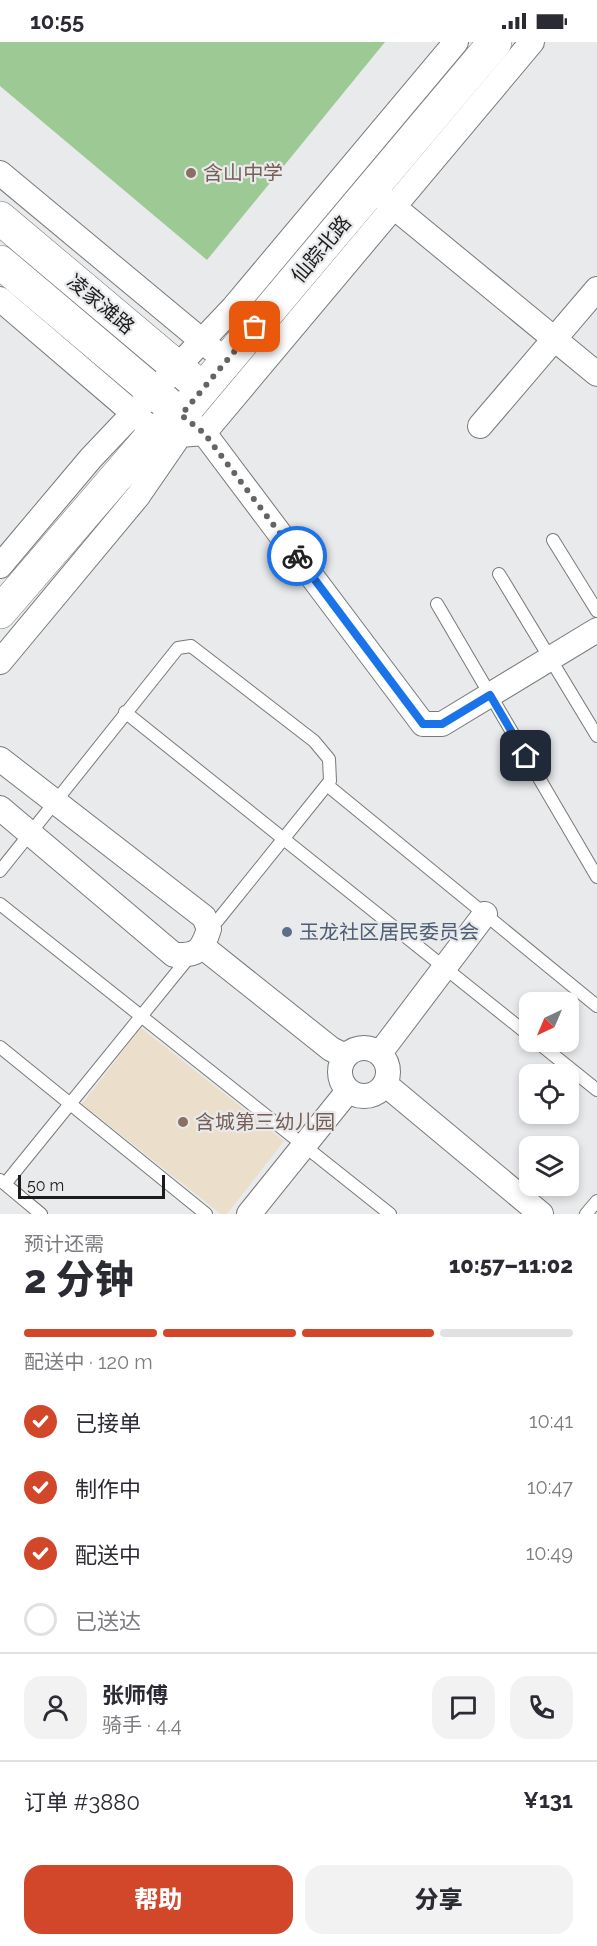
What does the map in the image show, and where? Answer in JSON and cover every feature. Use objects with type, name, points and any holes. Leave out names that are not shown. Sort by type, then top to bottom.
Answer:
[{"type":"main road","name":"仙踪北路","points":[[0,612],[166,422],[202,389],[382,198],[495,42]]},
{"type":"main road","name":"凌家滩路","points":[[0,218],[202,389]]},
{"type":"main road","name":"凌家滩路","points":[[0,262],[166,422]]},
{"type":"street","points":[[0,662],[138,496],[166,422],[177,368],[233,308],[456,42]]},
{"type":"street","points":[[0,566],[91,458],[166,422],[532,42]]},
{"type":"street","points":[[0,173],[226,361]]},
{"type":"street","points":[[382,198],[597,374]]},
{"type":"street","points":[[480,426],[597,289]]},
{"type":"street","points":[[0,299],[166,422],[423,724],[442,724],[597,630]]},
{"type":"street","points":[[0,759],[204,917],[200,944]]},
{"type":"street","points":[[0,808],[174,955],[200,944]]},
{"type":"street","points":[[380,1053],[485,914]]},
{"type":"street","points":[[200,944],[331,1049],[345,1056]]},
{"type":"street","points":[[366,1048],[380,1053],[388,1068],[385,1084],[380,1091],[364,1096],[348,1091],[343,1085],[340,1070],[345,1056],[366,1048]]},
{"type":"street","points":[[385,1084],[541,1214]]},
{"type":"street","points":[[249,1214],[348,1091]]},
{"type":"lane","points":[[553,540],[597,611]]},
{"type":"lane","points":[[499,574],[597,736]]},
{"type":"lane","points":[[437,604],[597,877]]},
{"type":"lane","points":[[0,871],[178,648],[191,646],[314,741],[329,759],[330,781],[327,785],[70,1104],[3,1182],[40,1214]]},
{"type":"lane","points":[[125,712],[519,1027]]},
{"type":"lane","points":[[327,785],[597,1006]]},
{"type":"lane","points":[[0,904],[390,1214]]},
{"type":"lane","points":[[0,1047],[206,1214]]},
{"type":"lane","points":[[550,1052],[597,1090]]},
{"type":"lane","points":[[586,1214],[597,1201]]},
{"type":"shaded area","name":"含城第三幼儿园","points":[[141,1028],[284,1141],[227,1214],[221,1214],[82,1104]]},
{"type":"green space","name":"含山中学","points":[[0,42],[385,42],[207,260],[0,86]]},
{"type":"way so far","points":[[255,327],[181,415],[204,433],[297,556]]},
{"type":"place","name":"含山中学","points":[[191,173]]},
{"type":"place","name":"玉龙社区居民委员会","points":[[287,932]]},
{"type":"place","name":"含城第三幼儿园","points":[[183,1122]]},
{"type":"route","points":[[297,556],[423,724],[442,724],[490,695],[526,756]]}]
